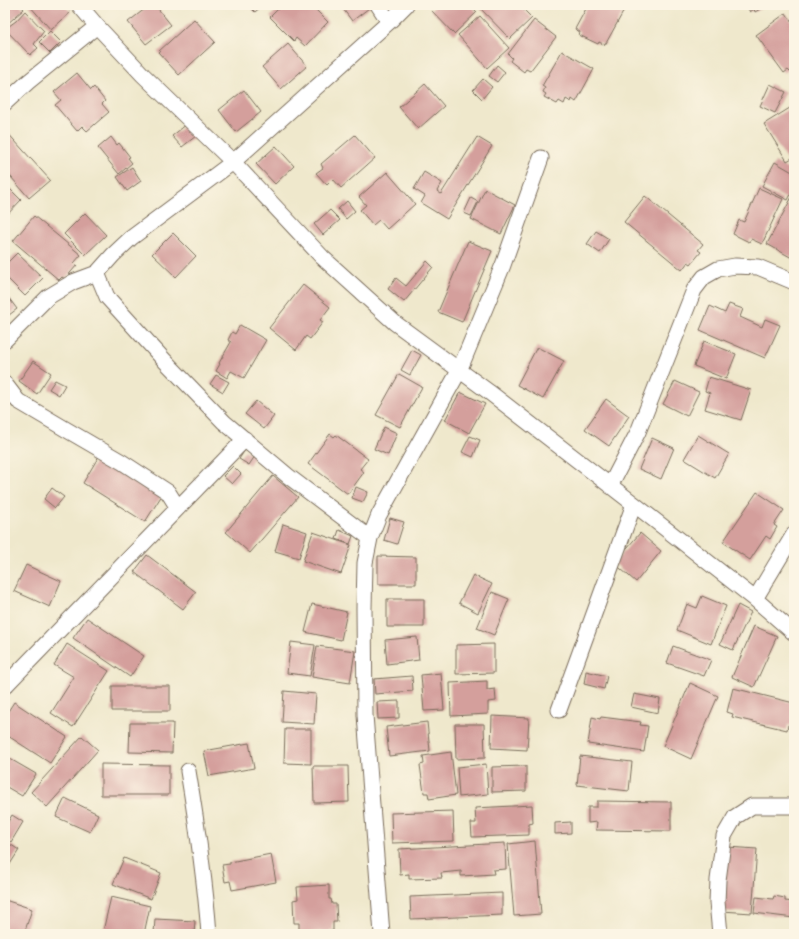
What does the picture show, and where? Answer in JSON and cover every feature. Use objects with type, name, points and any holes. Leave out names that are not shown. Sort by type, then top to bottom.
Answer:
[{"type":"street","points":[[79,5],[143,75],[233,162],[322,257],[396,323],[634,504],[755,599],[794,633]]},
{"type":"street","points":[[378,5],[389,22]]},
{"type":"street","points":[[5,340],[48,297],[73,282],[97,273],[112,255],[131,238],[233,162],[406,5]]},
{"type":"street","points":[[5,103],[28,82],[97,26]]},
{"type":"street","points":[[382,934],[365,715],[365,564],[370,538],[379,515],[459,371],[503,265],[541,158]]},
{"type":"street","points":[[610,486],[638,432],[694,290],[704,277],[718,269],[735,266],[758,267],[794,282]]},
{"type":"street","points":[[97,273],[107,297],[224,422],[288,476],[370,538]]},
{"type":"street","points":[[5,384],[18,400],[122,462],[168,492],[178,508]]},
{"type":"street","points":[[5,686],[245,439]]},
{"type":"street","points":[[559,710],[634,504]]},
{"type":"street","points":[[755,599],[794,534]]},
{"type":"street","points":[[188,771],[202,858],[210,934]]},
{"type":"street","points":[[720,934],[718,880],[724,836],[735,817],[752,806],[794,806]]},
{"type":"building","points":[[5,5],[20,5],[24,9],[5,26]]},
{"type":"building","points":[[29,5],[64,5],[71,12],[51,30]]},
{"type":"building","points":[[150,5],[155,5],[171,25],[146,44],[128,22]]},
{"type":"building","points":[[248,5],[263,5],[255,12]]},
{"type":"building","points":[[282,5],[311,5],[328,22],[305,46],[296,38],[294,41],[270,17]]},
{"type":"building","points":[[340,5],[373,5],[352,21]]},
{"type":"building","points":[[436,5],[470,5],[477,12],[454,34],[431,10]]},
{"type":"building","points":[[477,5],[519,5],[532,18],[510,39]]},
{"type":"building","points":[[588,5],[627,5],[605,45],[599,42],[598,44],[579,35],[580,32],[575,29]]},
{"type":"building","points":[[746,5],[767,5],[755,12],[754,9],[750,12]]},
{"type":"building","points":[[25,11],[44,31],[34,44],[38,48],[30,55],[5,29],[16,21]]},
{"type":"building","points":[[786,13],[794,25],[794,69],[790,72],[788,70],[784,73],[756,35]]},
{"type":"building","points":[[480,16],[509,48],[487,68],[458,35]]},
{"type":"building","points":[[194,19],[215,42],[179,75],[158,52]]},
{"type":"building","points":[[534,20],[556,37],[530,71],[526,69],[524,72],[510,61],[512,58],[508,54]]},
{"type":"building","points":[[50,31],[61,42],[50,53],[39,42]]},
{"type":"building","points":[[288,44],[307,66],[281,89],[262,67]]},
{"type":"building","points":[[562,51],[594,69],[576,102],[572,99],[571,102],[566,99],[564,104],[559,101],[557,104],[544,97],[546,94],[543,92],[545,88],[542,86]]},
{"type":"building","points":[[497,65],[505,72],[497,82],[489,76]]},
{"type":"building","points":[[77,73],[91,90],[94,87],[105,101],[102,104],[109,112],[87,131],[82,126],[77,131],[55,105],[61,100],[54,92]]},
{"type":"building","points":[[483,79],[492,87],[482,99],[473,90]]},
{"type":"building","points":[[425,84],[444,106],[418,129],[399,107]]},
{"type":"building","points":[[770,84],[786,92],[775,113],[760,106]]},
{"type":"building","points":[[244,90],[261,112],[236,132],[219,110]]},
{"type":"building","points":[[793,106],[794,157],[787,161],[764,124]]},
{"type":"building","points":[[187,124],[196,136],[182,147],[172,136]]},
{"type":"building","points":[[5,130],[50,180],[29,198],[5,170]]},
{"type":"building","points":[[355,135],[375,158],[341,188],[333,179],[327,185],[316,173],[323,168],[321,164]]},
{"type":"building","points":[[111,137],[117,145],[119,143],[130,157],[128,158],[132,163],[119,174],[98,148]]},
{"type":"building","points":[[477,137],[492,146],[447,219],[421,203],[425,196],[414,189],[424,172],[442,183],[437,191],[441,194]]},
{"type":"building","points":[[276,146],[294,166],[275,184],[256,164]]},
{"type":"building","points":[[775,162],[794,173],[794,188],[788,200],[762,186]]},
{"type":"building","points":[[132,167],[141,181],[127,191],[117,177]]},
{"type":"building","points":[[387,172],[415,204],[387,229],[379,220],[373,225],[360,210],[366,205],[359,197]]},
{"type":"building","points":[[5,184],[21,200],[5,217]]},
{"type":"building","points":[[759,188],[783,199],[762,244],[751,239],[749,242],[733,234],[739,220],[744,222]]},
{"type":"building","points":[[485,189],[515,205],[501,234],[471,219]]},
{"type":"building","points":[[794,193],[794,254],[792,258],[767,244]]},
{"type":"building","points":[[645,196],[703,244],[698,250],[701,252],[691,264],[688,262],[682,270],[624,222]]},
{"type":"building","points":[[471,198],[478,202],[471,216],[464,213]]},
{"type":"building","points":[[347,201],[355,211],[346,219],[338,209]]},
{"type":"building","points":[[330,210],[340,220],[323,235],[314,224]]},
{"type":"building","points":[[85,213],[106,235],[85,255],[64,234]]},
{"type":"building","points":[[34,216],[81,255],[74,263],[77,265],[65,279],[62,277],[59,280],[13,241]]},
{"type":"building","points":[[596,231],[609,239],[600,253],[587,244]]},
{"type":"building","points":[[173,233],[196,256],[176,277],[152,254]]},
{"type":"building","points":[[468,241],[492,251],[462,322],[438,312]]},
{"type":"building","points":[[17,253],[43,278],[25,296],[5,276],[5,265]]},
{"type":"building","points":[[427,261],[433,267],[404,302],[388,289],[396,278],[406,286]]},
{"type":"building","points":[[303,285],[330,307],[320,320],[323,322],[310,339],[306,336],[296,350],[269,328]]},
{"type":"building","points":[[5,293],[17,309],[5,318]]},
{"type":"building","points":[[729,304],[743,309],[740,317],[762,327],[765,319],[780,325],[765,358],[700,330],[710,306],[725,313]]},
{"type":"building","points":[[240,325],[266,340],[244,378],[231,371],[227,378],[216,371],[231,342],[228,340],[232,332],[235,334]]},
{"type":"building","points":[[704,341],[736,354],[726,379],[694,366]]},
{"type":"building","points":[[537,347],[564,361],[543,399],[517,385]]},
{"type":"building","points":[[412,350],[421,355],[410,375],[401,370]]},
{"type":"building","points":[[33,361],[51,373],[37,394],[19,381]]},
{"type":"building","points":[[399,374],[422,387],[400,427],[376,415]]},
{"type":"building","points":[[216,375],[229,382],[223,392],[210,384]]},
{"type":"building","points":[[709,377],[751,390],[741,420],[705,409],[710,393],[705,391]]},
{"type":"building","points":[[55,380],[65,385],[59,395],[49,389]]},
{"type":"building","points":[[675,381],[699,392],[687,416],[663,404]]},
{"type":"building","points":[[460,392],[485,404],[469,433],[445,420]]},
{"type":"building","points":[[606,399],[629,416],[609,446],[585,429]]},
{"type":"building","points":[[256,401],[274,416],[264,429],[245,414]]},
{"type":"building","points":[[384,427],[397,433],[388,455],[374,449]]},
{"type":"building","points":[[330,434],[334,437],[336,435],[368,459],[360,469],[364,472],[348,494],[308,464]]},
{"type":"building","points":[[698,435],[729,454],[715,478],[684,459]]},
{"type":"building","points":[[470,436],[480,440],[473,457],[462,452]]},
{"type":"building","points":[[652,438],[674,448],[661,479],[639,469]]},
{"type":"building","points":[[245,450],[255,456],[249,465],[239,459]]},
{"type":"building","points":[[99,456],[162,495],[145,522],[83,483]]},
{"type":"building","points":[[233,466],[241,474],[232,484],[223,476]]},
{"type":"building","points":[[273,476],[298,497],[250,553],[226,532]]},
{"type":"building","points":[[356,487],[368,492],[363,502],[352,498]]},
{"type":"building","points":[[52,488],[64,497],[55,508],[44,499]]},
{"type":"building","points":[[757,492],[784,510],[774,525],[777,527],[770,539],[766,536],[750,560],[723,542]]},
{"type":"building","points":[[390,518],[404,522],[397,544],[384,540]]},
{"type":"building","points":[[283,524],[307,532],[299,558],[275,551]]},
{"type":"building","points":[[339,530],[353,536],[350,544],[336,539]]},
{"type":"building","points":[[313,532],[351,545],[341,574],[303,561]]},
{"type":"building","points":[[640,533],[661,551],[636,582],[614,563]]},
{"type":"building","points":[[147,555],[196,592],[183,609],[134,572]]},
{"type":"building","points":[[378,556],[416,557],[416,584],[378,584]]},
{"type":"building","points":[[26,565],[61,581],[50,607],[14,591]]},
{"type":"building","points":[[473,575],[492,584],[478,613],[459,603]]},
{"type":"building","points":[[492,592],[509,599],[494,635],[477,628]]},
{"type":"building","points":[[702,596],[726,606],[711,644],[677,630],[687,604],[697,608]]},
{"type":"building","points":[[387,599],[424,599],[424,627],[387,627]]},
{"type":"building","points":[[312,604],[347,612],[341,640],[305,632]]},
{"type":"building","points":[[738,605],[751,612],[733,650],[720,644]]},
{"type":"building","points":[[87,618],[144,656],[130,677],[73,638]]},
{"type":"building","points":[[754,626],[777,636],[754,687],[732,677]]},
{"type":"building","points":[[417,637],[419,660],[387,664],[385,640]]},
{"type":"building","points":[[291,642],[315,645],[310,676],[287,673]]},
{"type":"building","points":[[67,644],[109,671],[73,727],[51,713],[74,677],[54,665]]},
{"type":"building","points":[[494,644],[494,673],[456,674],[456,645]]},
{"type":"building","points":[[317,646],[355,651],[350,683],[312,677]]},
{"type":"building","points":[[673,646],[711,660],[704,676],[667,663]]},
{"type":"building","points":[[586,671],[607,676],[604,689],[584,684]]},
{"type":"building","points":[[441,673],[444,710],[424,711],[421,675]]},
{"type":"building","points":[[412,676],[413,691],[375,694],[374,679]]},
{"type":"building","points":[[487,681],[487,690],[495,689],[496,701],[488,702],[488,714],[451,716],[450,683]]},
{"type":"building","points":[[690,683],[718,696],[691,759],[663,746]]},
{"type":"building","points":[[112,686],[170,686],[170,711],[112,711]]},
{"type":"building","points":[[733,688],[794,703],[794,726],[788,725],[787,730],[732,717],[733,714],[727,712]]},
{"type":"building","points":[[284,691],[316,694],[314,724],[282,722]]},
{"type":"building","points":[[634,694],[660,699],[658,713],[631,707]]},
{"type":"building","points":[[399,701],[399,718],[378,719],[377,702]]},
{"type":"building","points":[[14,702],[67,737],[50,763],[5,734],[5,716]]},
{"type":"building","points":[[492,716],[529,718],[527,750],[491,748]]},
{"type":"building","points":[[592,717],[641,722],[640,725],[648,726],[644,752],[588,744]]},
{"type":"building","points":[[427,722],[430,751],[389,756],[386,727]]},
{"type":"building","points":[[130,723],[173,723],[172,753],[129,752]]},
{"type":"building","points":[[455,724],[484,724],[485,758],[456,759]]},
{"type":"building","points":[[285,729],[311,729],[311,764],[284,763]]},
{"type":"building","points":[[82,736],[98,750],[47,807],[31,792]]},
{"type":"building","points":[[249,743],[254,768],[209,776],[204,751]]},
{"type":"building","points":[[451,752],[456,795],[429,799],[428,793],[424,793],[420,765],[424,764],[423,756]]},
{"type":"building","points":[[5,756],[36,774],[22,796],[5,786]]},
{"type":"building","points":[[580,756],[632,762],[629,791],[577,785]]},
{"type":"building","points":[[101,764],[169,765],[169,795],[101,795]]},
{"type":"building","points":[[486,764],[488,794],[459,797],[457,767]]},
{"type":"building","points":[[313,766],[348,766],[349,802],[314,803]]},
{"type":"building","points":[[526,766],[526,791],[492,792],[492,767]]},
{"type":"building","points":[[65,798],[98,814],[90,832],[56,817]]},
{"type":"building","points":[[597,801],[671,802],[671,831],[596,830],[597,822],[588,823],[588,807],[597,807]]},
{"type":"building","points":[[532,805],[533,823],[529,824],[529,835],[472,837],[471,823],[476,823],[475,808]]},
{"type":"building","points":[[453,811],[454,841],[392,843],[391,813]]},
{"type":"building","points":[[12,815],[23,822],[11,842],[5,839],[5,827]]},
{"type":"building","points":[[571,822],[571,833],[555,834],[555,823]]},
{"type":"building","points":[[5,841],[19,850],[5,872]]},
{"type":"building","points":[[535,841],[541,914],[514,916],[508,844]]},
{"type":"building","points":[[505,843],[506,869],[493,870],[494,874],[461,876],[461,871],[441,873],[442,878],[409,879],[409,874],[400,875],[399,849]]},
{"type":"building","points":[[727,847],[757,849],[752,913],[722,911]]},
{"type":"building","points":[[271,854],[276,882],[232,890],[230,881],[225,882],[222,865]]},
{"type":"building","points":[[124,858],[161,873],[151,899],[113,884]]},
{"type":"building","points":[[329,885],[329,899],[331,899],[332,904],[336,904],[337,922],[333,922],[333,931],[299,933],[299,923],[294,923],[293,900],[298,899],[297,887]]},
{"type":"building","points":[[502,893],[502,915],[411,919],[410,897]]},
{"type":"building","points":[[774,896],[785,898],[785,901],[794,902],[794,918],[754,913],[756,897],[773,899]]},
{"type":"building","points":[[111,897],[150,906],[144,934],[118,934],[103,931]]},
{"type":"building","points":[[5,900],[32,909],[24,934],[5,934]]},
{"type":"building","points":[[155,919],[195,921],[194,934],[154,934]]}]
